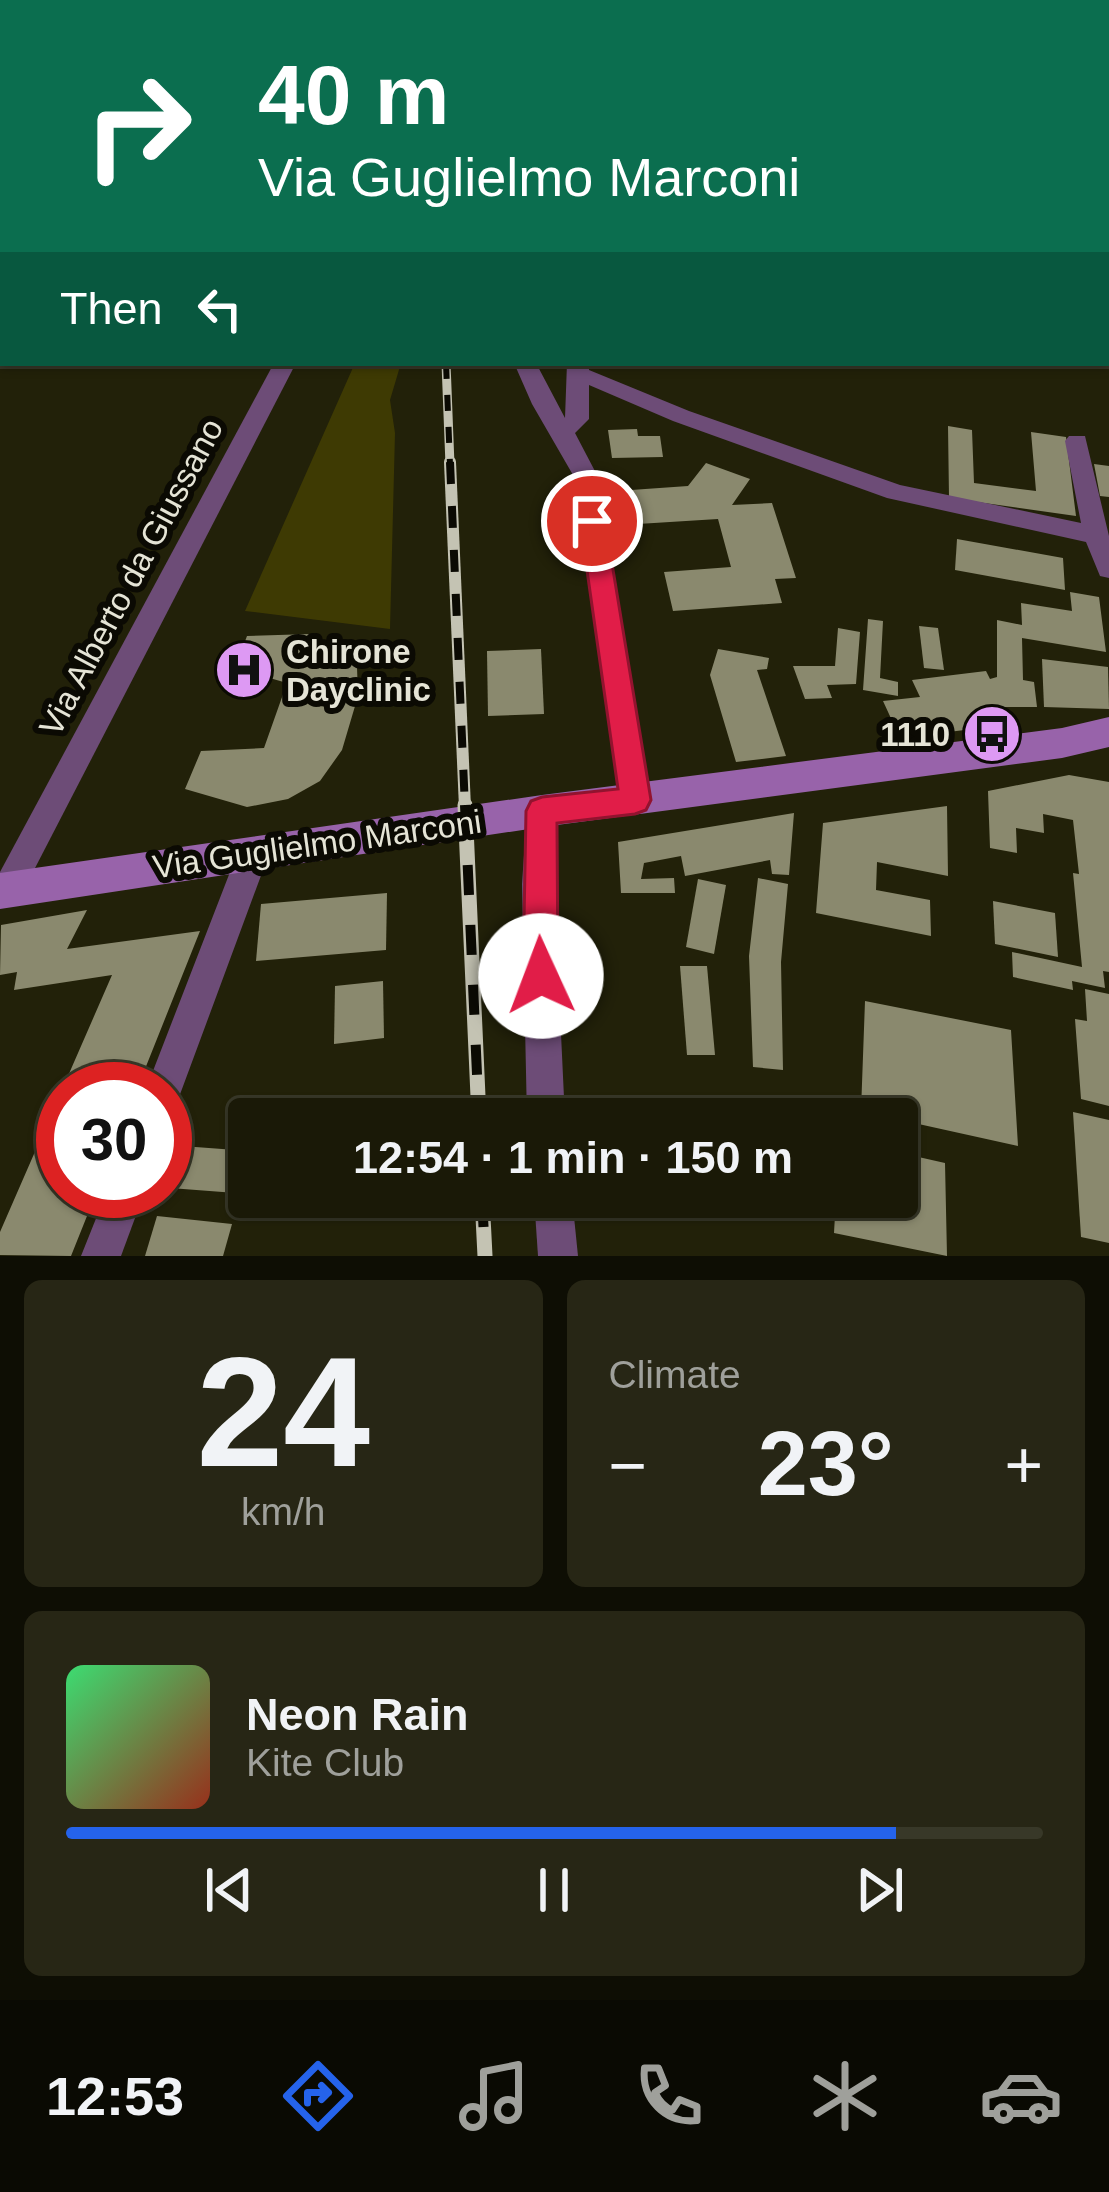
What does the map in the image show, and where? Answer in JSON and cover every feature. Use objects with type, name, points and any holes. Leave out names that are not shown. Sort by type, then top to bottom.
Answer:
[{"type":"main road","name":"Via Guglielmo Marconi","points":[[4,890],[542,811],[1062,743],[1109,731]]},
{"type":"main road","name":"Via Guglielmo Marconi","points":[[1062,743],[1109,760]]},
{"type":"street","name":"Via Alberto da Giussano","points":[[4,890],[282,366]]},
{"type":"street","points":[[526,366],[585,475],[635,800]]},
{"type":"street","points":[[563,431],[578,419],[578,368],[681,416],[896,492],[1104,548],[1077,441]]},
{"type":"street","points":[[542,811],[538,884],[545,1098]]},
{"type":"street","points":[[174,1062],[253,854]]},
{"type":"street","points":[[101,1256],[116,1218]]},
{"type":"street","points":[[555,1218],[558,1256]]},
{"type":"shaded area","points":[[354,366],[400,366],[390,400],[395,433],[390,629],[245,611]]},
{"type":"building","points":[[948,426],[972,430],[974,483],[1036,491],[1031,432],[1066,437],[1076,516],[949,498]]},
{"type":"building","points":[[637,429],[638,436],[660,436],[663,457],[612,458],[608,430]]},
{"type":"building","points":[[706,463],[750,479],[732,505],[772,503],[796,578],[775,579],[782,603],[673,611],[664,572],[731,567],[718,519],[638,524],[631,490],[688,486]]},
{"type":"building","points":[[1094,464],[1109,466],[1109,497],[1100,496]]},
{"type":"building","points":[[957,539],[1063,558],[1065,590],[955,570]]},
{"type":"building","points":[[1070,592],[1099,597],[1106,652],[1022,638],[1023,680],[1034,682],[1037,707],[1004,707],[1013,724],[900,738],[883,701],[920,697],[912,680],[986,671],[990,679],[997,677],[997,620],[1022,625],[1021,603],[1072,611]]},
{"type":"building","points":[[868,619],[883,621],[880,678],[898,682],[898,696],[863,690]]},
{"type":"building","points":[[919,626],[938,628],[944,670],[924,668]]},
{"type":"building","points":[[838,628],[860,632],[856,684],[827,685],[832,698],[805,699],[793,666],[835,666]]},
{"type":"building","points":[[310,634],[339,648],[357,667],[358,696],[342,750],[320,781],[288,799],[247,807],[185,789],[201,751],[264,748],[287,683],[235,668],[247,636]]},
{"type":"building","points":[[541,649],[544,714],[488,716],[487,651]]},
{"type":"building","points":[[718,649],[769,658],[767,669],[757,670],[786,756],[736,762],[710,675]]},
{"type":"building","points":[[1042,659],[1108,667],[1109,709],[1044,707]]},
{"type":"building","points":[[1069,775],[1109,782],[1109,972],[1103,971],[1105,988],[1072,981],[1073,990],[1013,977],[1012,952],[1082,967],[1073,820],[1043,814],[1044,833],[1016,828],[1017,853],[990,848],[988,791]]},
{"type":"building","points":[[947,806],[948,876],[877,862],[876,890],[930,900],[931,936],[816,913],[823,823]]},
{"type":"building","points":[[794,813],[789,875],[772,874],[770,860],[685,876],[681,856],[644,863],[641,879],[674,878],[675,893],[621,893],[618,842]]},
{"type":"building","points":[[758,878],[788,884],[781,962],[783,1070],[753,1067],[749,956]]},
{"type":"building","points":[[698,879],[726,885],[714,954],[686,947]]},
{"type":"building","points":[[387,893],[386,950],[256,961],[261,904]]},
{"type":"building","points":[[993,901],[1055,913],[1058,957],[995,944]]},
{"type":"building","points":[[87,910],[67,949],[200,931],[148,1062],[74,1062],[112,975],[14,990],[17,972],[0,975],[1,925]]},
{"type":"building","points":[[680,966],[707,966],[715,1055],[687,1055]]},
{"type":"building","points":[[383,981],[384,1038],[334,1044],[335,986]]},
{"type":"building","points":[[1085,989],[1109,994],[1109,1106],[1081,1099],[1075,1019],[1087,1021]]},
{"type":"building","points":[[865,1001],[1011,1030],[1018,1146],[918,1124],[918,1098],[861,1098]]},
{"type":"building","points":[[1073,1112],[1109,1120],[1109,1243],[1081,1237]]},
{"type":"building","points":[[192,1147],[228,1149],[228,1192],[192,1190]]},
{"type":"building","points":[[36,1149],[36,1218],[86,1218],[71,1256],[0,1255],[0,1232]]},
{"type":"building","points":[[918,1157],[945,1163],[947,1256],[834,1233],[835,1218],[918,1218]]},
{"type":"building","points":[[156,1218],[232,1224],[223,1256],[145,1256]]},
{"type":"railway","points":[[446,366],[450,465]]},
{"type":"railway","points":[[450,462],[465,808]]},
{"type":"railway","points":[[465,805],[478,1098]]},
{"type":"railway","points":[[483,1218],[485,1256]]},
{"type":"place","name":"Chirone Dayclinic","points":[[244,670]]},
{"type":"place","name":"1110","points":[[992,734]]},
{"type":"route","points":[[541,976],[542,811],[635,800],[592,521]]}]
